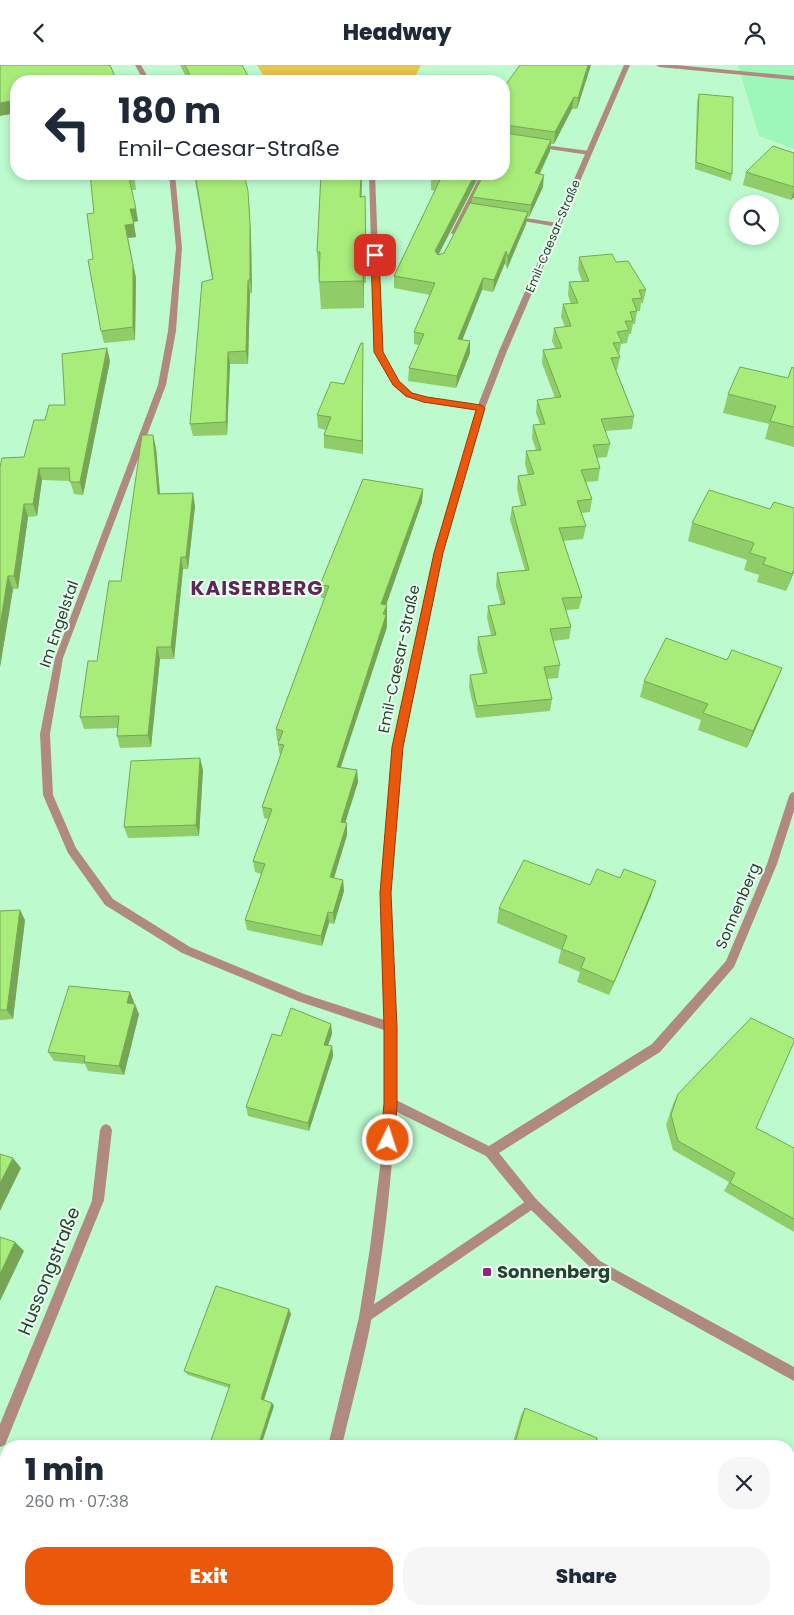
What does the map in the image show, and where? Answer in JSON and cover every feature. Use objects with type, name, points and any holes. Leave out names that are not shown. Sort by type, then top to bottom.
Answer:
[{"type":"street","name":"Emil-Caesar-Straße","points":[[365,1317],[387,1159],[390,1103],[390,1027],[385,893],[397,747],[438,553],[481,408],[503,351],[628,65]]},
{"type":"street","points":[[659,65],[794,78]]},
{"type":"street","points":[[532,145],[589,153]]},
{"type":"street","name":"Im Engelstal","points":[[173,180],[179,248],[172,331],[162,385],[58,658],[45,734],[48,795],[72,850],[110,902],[186,950],[302,998],[390,1027]]},
{"type":"street","points":[[372,180],[378,352],[396,383],[409,395],[426,400],[481,408]]},
{"type":"street","points":[[452,237],[481,180]]},
{"type":"street","points":[[466,211],[475,212]]},
{"type":"street","points":[[502,217],[558,225]]},
{"type":"street","name":"Sonnenberg","points":[[490,1152],[656,1048],[730,964],[772,864],[794,796]]},
{"type":"street","points":[[390,1103],[490,1152],[532,1203],[596,1265],[794,1373]]},
{"type":"street","name":"Hussongstraße","points":[[0,1440],[98,1200],[106,1130]]},
{"type":"street","points":[[336,1440],[365,1317],[532,1203]]},
{"type":"shaded area","points":[[257,65],[421,65],[416,75],[263,75]]},
{"type":"shaded area","points":[[738,65],[794,65],[794,149],[759,136]]},
{"type":"building","points":[[0,65],[110,65],[114,75],[10,75],[10,101],[0,103]]},
{"type":"building","points":[[185,65],[242,65],[248,75],[190,75]]},
{"type":"building","points":[[520,65],[588,65],[578,98],[574,97],[555,132],[510,126],[510,79]]},
{"type":"building","points":[[699,94],[733,97],[732,174],[696,162]]},
{"type":"building","points":[[510,134],[551,140],[535,173],[544,175],[531,205],[472,197],[481,180],[510,180]]},
{"type":"building","points":[[773,146],[794,153],[794,187],[746,172]]},
{"type":"building","points":[[91,180],[129,180],[136,209],[130,209],[134,224],[125,225],[133,265],[133,327],[101,331],[88,260],[93,259],[87,214],[94,213]]},
{"type":"building","points":[[196,180],[245,180],[250,224],[250,280],[248,280],[246,351],[228,352],[226,422],[190,424],[202,282],[213,279]]},
{"type":"building","points":[[321,180],[361,180],[360,197],[365,196],[366,256],[363,256],[363,281],[319,282],[320,252],[317,252]]},
{"type":"building","points":[[440,180],[472,180],[435,251],[438,255],[444,253],[470,203],[528,212],[508,257],[506,251],[494,280],[483,278],[458,339],[470,341],[457,376],[409,368],[424,334],[414,332],[435,283],[394,276]]},
{"type":"building","points":[[612,254],[616,262],[628,261],[646,290],[639,290],[642,298],[632,299],[637,311],[630,312],[633,321],[625,321],[629,330],[617,332],[622,342],[613,343],[620,357],[611,358],[634,416],[601,419],[610,444],[593,445],[600,468],[581,470],[592,499],[577,501],[586,526],[559,528],[582,597],[562,598],[571,627],[550,629],[560,665],[544,667],[552,699],[477,706],[470,675],[487,673],[478,637],[496,635],[488,606],[505,604],[497,573],[529,570],[512,507],[526,505],[518,476],[534,474],[526,451],[541,450],[533,425],[545,424],[537,400],[561,397],[543,350],[562,348],[554,328],[571,326],[563,304],[578,303],[569,282],[589,281],[579,257]]},
{"type":"building","points":[[361,343],[363,343],[362,441],[324,435],[331,417],[317,415],[331,382],[344,384]]},
{"type":"building","points":[[107,348],[80,482],[70,482],[69,468],[39,468],[33,504],[24,504],[14,576],[8,576],[0,626],[0,467],[2,458],[24,457],[34,420],[45,420],[49,405],[65,405],[62,354]]},
{"type":"building","points":[[740,367],[788,378],[792,367],[794,368],[794,427],[770,421],[776,406],[728,394]]},
{"type":"building","points":[[142,435],[153,435],[158,494],[193,493],[186,557],[181,557],[171,647],[157,647],[148,735],[117,736],[119,716],[80,717],[88,661],[97,661],[109,581],[121,581]]},
{"type":"building","points":[[363,479],[423,489],[381,604],[387,605],[383,614],[386,615],[337,767],[357,770],[341,822],[347,823],[330,877],[343,880],[333,913],[328,912],[321,936],[245,920],[265,864],[253,861],[272,809],[262,807],[284,745],[278,744],[283,731],[276,729],[329,586],[320,585]]},
{"type":"building","points":[[709,490],[770,509],[774,502],[794,508],[794,570],[792,574],[763,564],[766,558],[750,553],[754,543],[692,523]]},
{"type":"building","points":[[666,638],[727,660],[732,650],[782,668],[753,731],[703,713],[708,704],[644,681]]},
{"type":"building","points":[[200,758],[196,825],[124,827],[131,761]]},
{"type":"building","points":[[524,860],[590,885],[597,869],[620,878],[624,869],[656,881],[614,982],[581,968],[585,958],[562,949],[567,936],[499,908]]},
{"type":"building","points":[[20,910],[7,1010],[0,1010],[0,911]]},
{"type":"building","points":[[69,986],[130,992],[127,1003],[135,1004],[119,1066],[84,1062],[85,1056],[48,1052]]},
{"type":"building","points":[[291,1008],[331,1024],[324,1045],[332,1046],[308,1123],[246,1107],[272,1034],[281,1036]]},
{"type":"building","points":[[751,1018],[794,1039],[756,1128],[794,1148],[794,1219],[730,1183],[735,1173],[678,1141],[671,1115],[678,1094]]},
{"type":"building","points":[[0,1154],[13,1158],[0,1183]]},
{"type":"building","points":[[0,1237],[15,1242],[0,1274]]},
{"type":"building","points":[[216,1286],[289,1309],[261,1399],[272,1403],[260,1440],[211,1440],[230,1385],[184,1371]]},
{"type":"building","points":[[525,1408],[597,1438],[596,1440],[516,1440]]},
{"type":"place","name":"Sonnenberg","points":[[487,1272]]},
{"type":"district","name":"KAISERBERG","points":[[257,588]]},
{"type":"route","points":[[375,255],[378,352],[396,383],[409,395],[426,400],[481,408],[438,553],[397,747],[385,893],[390,1027],[388,1140]]}]
